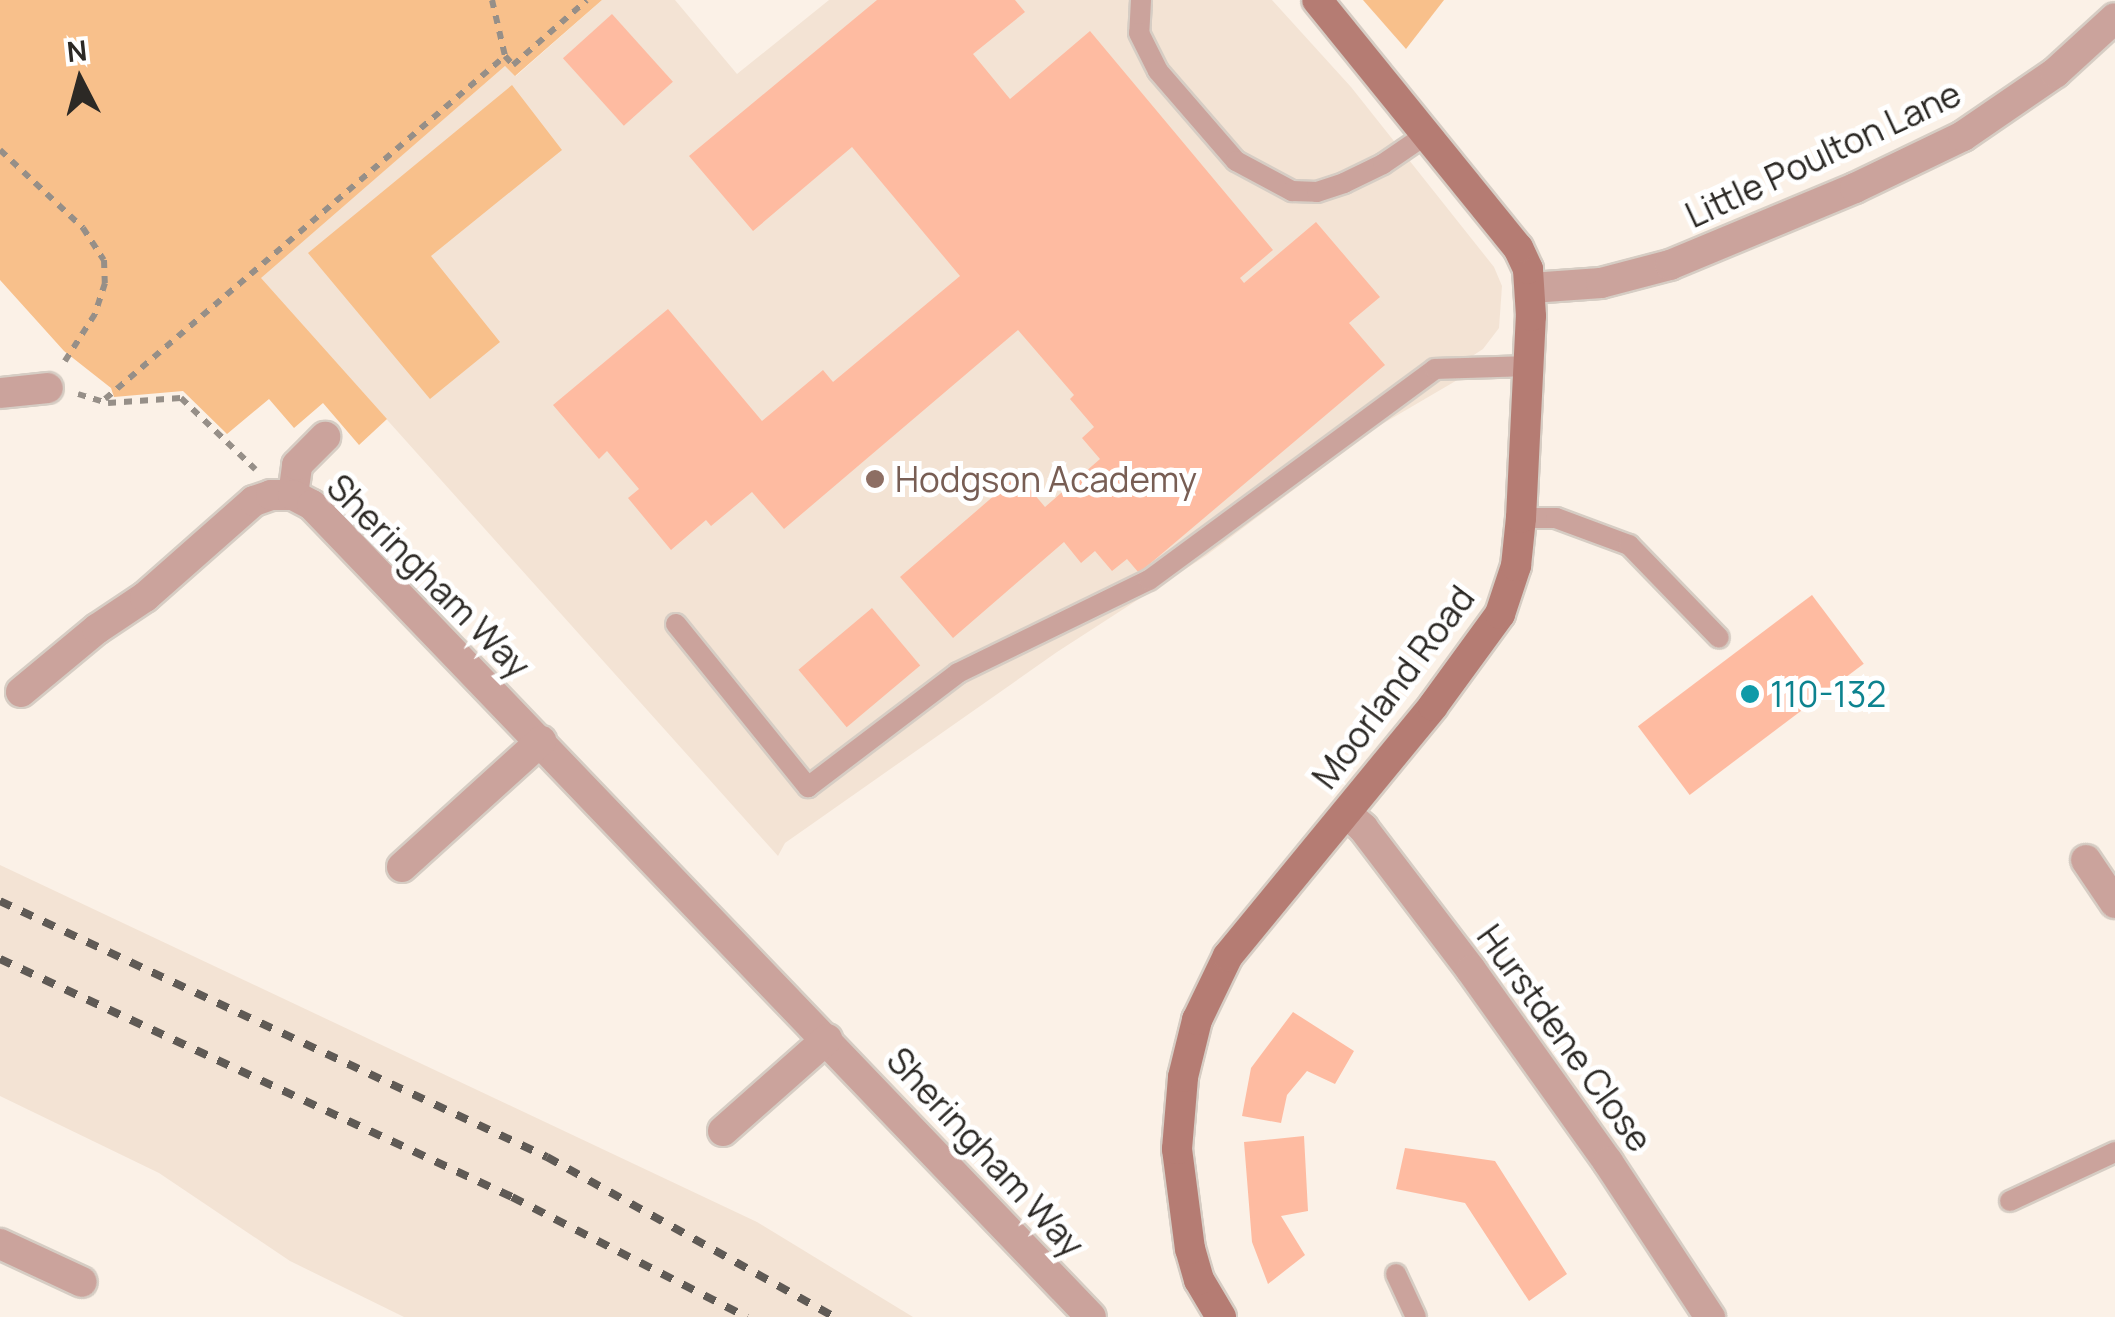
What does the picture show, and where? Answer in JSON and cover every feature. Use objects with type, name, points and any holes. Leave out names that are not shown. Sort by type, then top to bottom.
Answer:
[{"type":"street","name":"Moorland Road","points":[[1222,1317],[1194,1264],[1180,1184],[1178,1112],[1188,1050],[1209,990],[1228,956],[1346,813],[1500,614],[1516,566],[1521,518],[1531,288],[1518,248],[1317,0]]},
{"type":"street","name":"Little Poulton Lane","points":[[1531,288],[1601,283],[1670,265],[1855,188],[1963,136],[2056,73],[2115,18]]},
{"type":"street","points":[[0,393],[48,388]]},
{"type":"street","points":[[282,495],[297,465],[326,437]]},
{"type":"street","name":"Sheringham Way","points":[[21,692],[98,629],[145,598],[254,501],[282,495],[312,505],[1090,1317]]},
{"type":"street","points":[[402,867],[541,740]]},
{"type":"street","name":"Hurstdene Close","points":[[1346,813],[1363,828],[1471,970],[1608,1162],[1710,1317]]},
{"type":"street","points":[[2086,860],[2115,903]]},
{"type":"street","points":[[723,1130],[827,1039]]},
{"type":"street","points":[[0,1244],[82,1282]]},
{"type":"lane","points":[[1141,0],[1138,32],[1158,71],[1236,161],[1292,191],[1317,192],[1344,183],[1383,164],[1424,136]]},
{"type":"lane","points":[[676,624],[808,787],[958,673],[1164,570],[1435,368],[1528,366]]},
{"type":"lane","points":[[1521,518],[1556,518],[1629,545],[1719,638]]},
{"type":"lane","points":[[2010,1201],[2115,1152]]},
{"type":"lane","points":[[1396,1274],[1416,1317]]},
{"type":"path","points":[[492,0],[505,56],[513,66],[587,0]]},
{"type":"path","points":[[105,400],[505,56]]},
{"type":"path","points":[[0,150],[83,228],[104,260],[105,283],[96,314],[48,388],[108,403],[181,398],[282,495]]},
{"type":"shaded area","points":[[0,0],[602,0],[515,76],[505,66],[261,278],[387,419],[359,445],[323,403],[294,428],[269,399],[227,434],[183,391],[114,397],[111,388],[64,351],[0,280]]},
{"type":"shaded area","name":"Hodgson Academy","points":[[602,0],[675,0],[737,74],[829,0],[1272,0],[1351,87],[1494,267],[1502,286],[1499,328],[1483,349],[1460,364],[1459,379],[1377,427],[1207,555],[1057,652],[785,843],[778,856],[260,278],[505,66],[516,76]]},
{"type":"shaded area","points":[[1363,0],[1444,0],[1406,49]]},
{"type":"shaded area","points":[[512,85],[562,150],[431,256],[500,342],[430,399],[308,253]]},
{"type":"shaded area","points":[[0,865],[757,1222],[913,1317],[404,1317],[290,1261],[159,1173],[0,1096]]},
{"type":"building","points":[[877,0],[1015,0],[1025,12],[973,54],[1010,99],[1090,31],[1273,250],[1240,278],[1244,283],[1316,222],[1380,297],[1349,323],[1385,365],[1139,573],[1127,559],[1112,571],[1095,551],[1081,563],[1064,542],[953,638],[900,577],[1018,475],[1045,507],[1100,459],[1082,438],[1094,427],[1070,399],[1074,395],[1018,330],[784,529],[752,492],[711,526],[706,520],[671,550],[628,498],[639,489],[607,451],[599,459],[553,405],[668,309],[762,421],[823,370],[833,382],[960,276],[852,147],[753,231],[689,156]]},
{"type":"building","points":[[612,14],[673,82],[624,126],[563,58]]},
{"type":"building","name":"110-132","points":[[1812,595],[1864,664],[1690,795],[1638,726]]},
{"type":"building","points":[[872,608],[920,665],[847,727],[798,670]]},
{"type":"building","points":[[1293,1012],[1354,1051],[1335,1084],[1307,1071],[1287,1095],[1281,1123],[1242,1116],[1251,1068]]},
{"type":"building","points":[[1304,1136],[1308,1211],[1281,1216],[1305,1255],[1268,1284],[1252,1242],[1244,1142]]},
{"type":"building","points":[[1405,1148],[1495,1161],[1567,1274],[1529,1301],[1465,1203],[1396,1189]]},
{"type":"railway","points":[[0,901],[547,1157],[835,1317]]},
{"type":"railway","points":[[0,959],[512,1197],[747,1317]]},
{"type":"place","name":"Hodgson Academy","points":[[875,479]]},
{"type":"place","name":"110-132","points":[[1750,694]]}]
